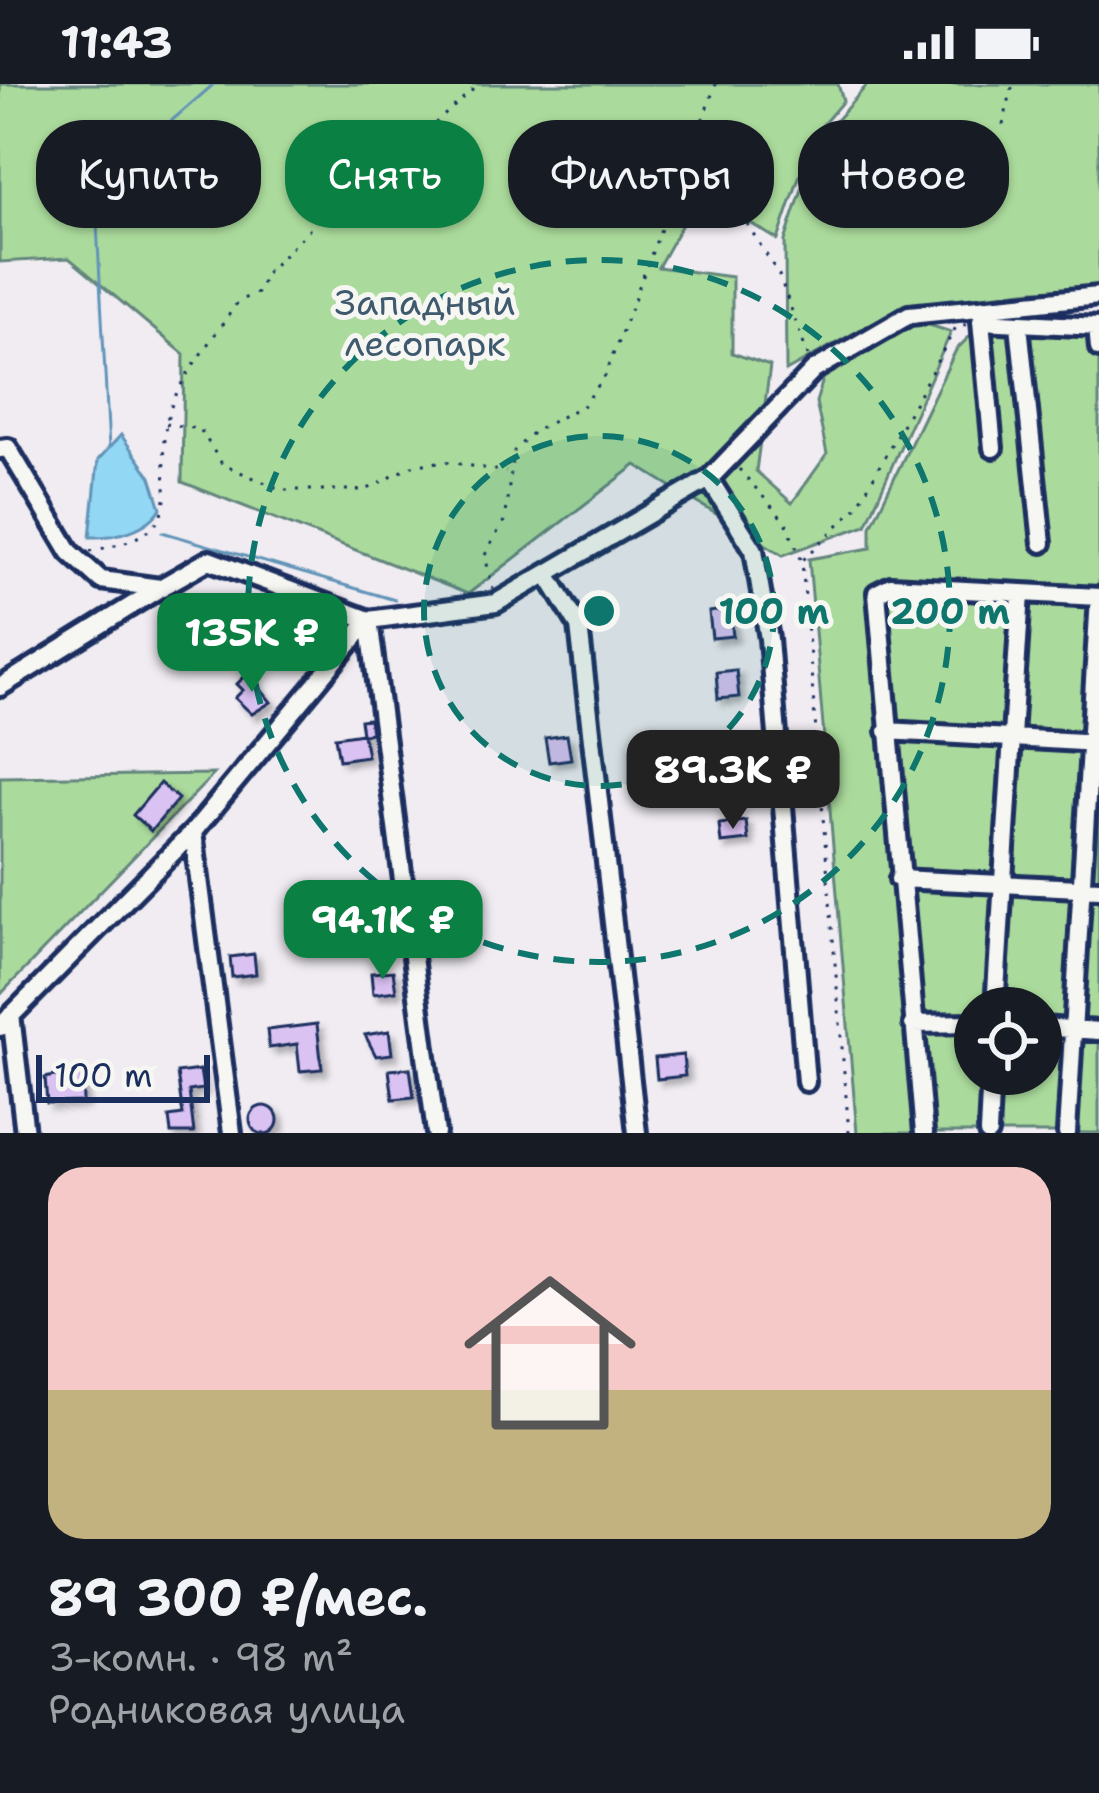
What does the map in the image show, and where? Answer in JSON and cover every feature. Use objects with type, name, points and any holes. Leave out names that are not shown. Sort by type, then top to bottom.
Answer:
[{"type":"street","points":[[0,687],[209,560],[369,620],[496,603],[709,478],[814,370],[909,315],[1099,296]]},
{"type":"street","points":[[993,448],[981,321],[1098,327],[1099,349]]},
{"type":"street","points":[[1019,325],[1042,543]]},
{"type":"street","points":[[0,449],[8,448],[70,552],[101,580],[160,588]]},
{"type":"street","points":[[709,478],[754,550],[769,639],[806,1082]]},
{"type":"street","points":[[547,574],[579,626],[637,1133]]},
{"type":"street","points":[[924,1133],[877,593],[891,586],[1099,597],[1090,888],[1066,1133]]},
{"type":"street","points":[[996,987],[1021,593]]},
{"type":"street","points":[[25,1133],[6,1021],[193,832],[369,620]]},
{"type":"street","points":[[369,620],[436,1133]]},
{"type":"street","points":[[887,731],[1094,743]]},
{"type":"street","points":[[193,832],[232,1133]]},
{"type":"street","points":[[899,879],[1090,888]]},
{"type":"street","points":[[913,1024],[954,1024]]},
{"type":"street","points":[[1062,1028],[1099,1031]]},
{"type":"street","points":[[988,1133],[990,1095]]},
{"type":"path","points":[[96,550],[156,526],[169,504],[162,441],[170,407],[238,301],[256,293],[267,272],[321,217],[333,215],[479,84]]},
{"type":"path","points":[[703,120],[716,84]]},
{"type":"path","points":[[1004,120],[1013,84]]},
{"type":"path","points":[[496,603],[485,555],[504,521],[514,451],[534,431],[584,404],[605,376],[662,228]]},
{"type":"path","points":[[750,228],[779,275],[814,370]]},
{"type":"path","points":[[802,560],[856,507],[956,327],[981,321]]},
{"type":"path","points":[[166,424],[200,428],[222,464],[282,490],[366,490],[412,466],[444,461],[508,472]]},
{"type":"path","points":[[730,459],[787,524],[802,560],[849,1133]]},
{"type":"green space","name":"Западный лесопарк","points":[[0,84],[838,84],[843,101],[827,120],[798,120],[798,181],[778,240],[758,228],[774,228],[774,120],[508,120],[508,228],[680,228],[658,267],[732,277],[732,353],[770,366],[756,471],[792,503],[827,454],[816,402],[826,370],[910,319],[951,332],[866,525],[783,555],[636,465],[468,594],[182,482],[184,354],[69,258],[0,262]]},
{"type":"green space","points":[[868,84],[1099,84],[1099,289],[1034,290],[904,305],[786,371],[785,241],[798,202],[798,228],[1009,228],[1009,120],[836,120]]},
{"type":"green space","points":[[987,319],[1099,329],[1099,1133],[857,1133],[809,559],[871,548],[871,526],[956,350]]},
{"type":"green space","points":[[214,774],[0,995],[0,777]]},
{"type":"water","points":[[121,435],[151,477],[161,508],[130,531],[90,537],[98,460]]},
{"type":"building","points":[[730,609],[733,636],[712,638],[709,612]]},
{"type":"building","points":[[736,670],[739,697],[718,699],[716,672]]},
{"type":"building","points":[[248,673],[271,702],[252,714],[235,698],[243,690],[237,684]]},
{"type":"building","points":[[369,719],[371,733],[363,734],[367,756],[339,760],[335,737],[362,733],[360,720]]},
{"type":"building","points":[[567,735],[571,759],[549,762],[545,738]]},
{"type":"building","points":[[742,751],[744,770],[717,773],[715,754]]},
{"type":"building","points":[[160,783],[178,799],[151,831],[133,815]]},
{"type":"building","points":[[746,821],[748,840],[721,843],[719,824]]},
{"type":"building","points":[[451,881],[453,896],[444,897],[448,917],[431,920],[427,895],[418,896],[417,887]]},
{"type":"building","points":[[370,885],[370,909],[350,910],[349,886]]},
{"type":"building","points":[[254,954],[256,974],[232,977],[230,957]]},
{"type":"building","points":[[393,971],[396,991],[373,994],[371,973]]},
{"type":"building","points":[[317,1024],[322,1069],[300,1071],[297,1044],[269,1048],[267,1030]]},
{"type":"building","points":[[389,1031],[392,1054],[376,1056],[365,1035]]},
{"type":"building","points":[[683,1055],[685,1076],[657,1079],[655,1058]]},
{"type":"building","points":[[410,1068],[414,1097],[393,1099],[389,1070]]},
{"type":"building","points":[[82,1070],[83,1102],[47,1103],[45,1078]]},
{"type":"building","points":[[200,1070],[203,1089],[189,1091],[194,1133],[171,1133],[169,1117],[183,1115],[177,1073]]},
{"type":"building","points":[[259,1107],[269,1107],[277,1115],[277,1125],[269,1133],[259,1133],[251,1125],[251,1115]]},
{"type":"waterway","points":[[109,448],[95,187],[214,84]]},
{"type":"waterway","points":[[162,532],[395,600]]}]
